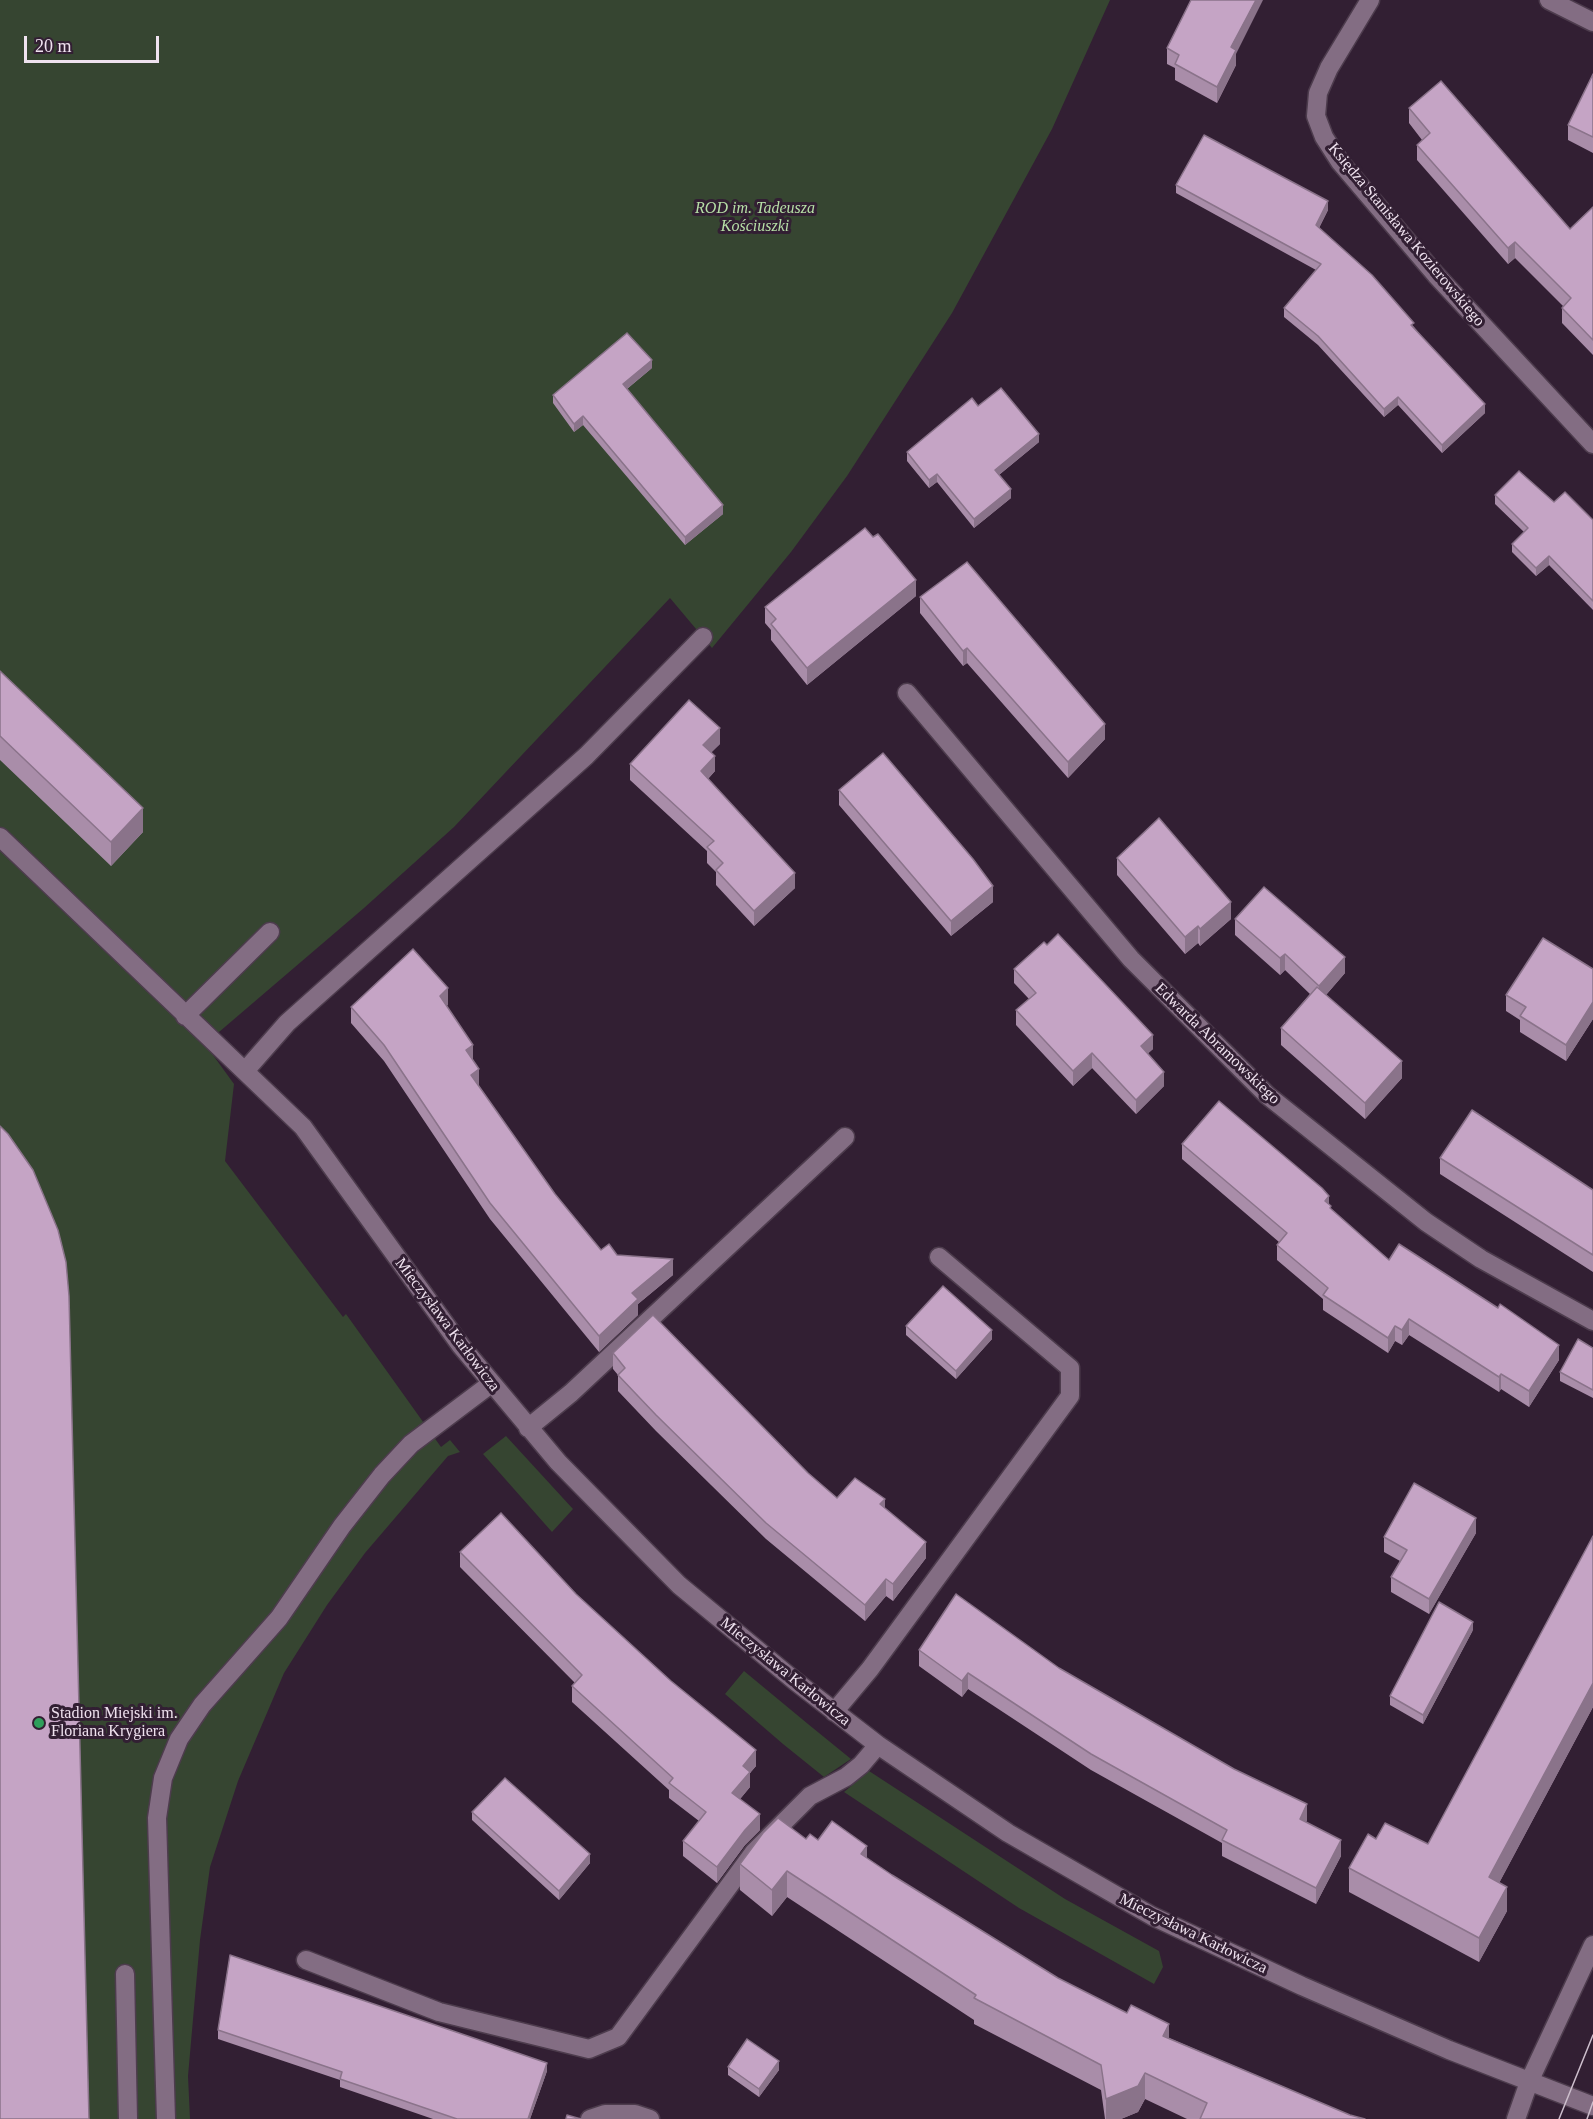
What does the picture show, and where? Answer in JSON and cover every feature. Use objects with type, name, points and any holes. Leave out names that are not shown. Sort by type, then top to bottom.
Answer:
[{"type":"street","name":"Księdza Stanisława Kozierowskiego","points":[[1370,0],[1329,68],[1318,93],[1316,116],[1324,137],[1340,162],[1436,275],[1593,444]]},
{"type":"street","points":[[1549,0],[1593,22]]},
{"type":"street","points":[[245,1071],[286,1023],[586,756],[703,637]]},
{"type":"street","name":"Edwarda Abramowskiego","points":[[907,693],[1131,959],[1267,1095],[1426,1222],[1481,1259],[1593,1321]]},
{"type":"street","name":"Mieczysława Karłowicza","points":[[0,837],[185,1016],[303,1126],[442,1320],[558,1462],[679,1585],[834,1712],[878,1745],[1008,1833],[1152,1916],[1313,1991],[1529,2082],[1593,2106]]},
{"type":"street","points":[[185,1016],[270,932]]},
{"type":"street","points":[[528,1428],[571,1393],[844,1137]]},
{"type":"street","points":[[834,1712],[870,1669],[1070,1396],[1070,1368],[939,1257]]},
{"type":"street","points":[[165,2119],[158,1818],[163,1778],[179,1739],[202,1705],[279,1618],[342,1526],[382,1475],[411,1444],[492,1383]]},
{"type":"street","points":[[306,1960],[439,2012],[589,2049],[618,2037],[754,1852],[810,1796],[846,1777],[861,1765],[878,1745]]},
{"type":"street","points":[[1516,2119],[1529,2082],[1593,1946]]},
{"type":"street","points":[[125,1974],[128,2119]]},
{"type":"street","points":[[590,2119],[605,2114],[635,2114],[650,2119]]},
{"type":"green space","name":"ROD im. Tadeusza Kościuszki","points":[[0,0],[1110,0],[1052,129],[952,313],[847,476],[791,552],[712,648],[670,598],[454,827],[364,908],[205,1044],[234,1084],[225,1161],[343,1317],[346,1314],[441,1447],[450,1440],[460,1452],[448,1456],[365,1553],[327,1605],[284,1673],[238,1781],[210,1867],[200,1940],[188,2076],[190,2119],[0,2119]]},
{"type":"green space","points":[[506,1436],[573,1509],[552,1532],[483,1454]]},
{"type":"green space","points":[[744,1671],[851,1759],[824,1777],[783,1744],[725,1694]]},
{"type":"green space","points":[[869,1771],[1065,1899],[1159,1951],[1163,1967],[1154,1984],[1019,1908],[844,1792]]},
{"type":"building","points":[[1191,0],[1256,0],[1231,47],[1236,50],[1217,87],[1175,64],[1179,55],[1167,48]]},
{"type":"building","points":[[1593,74],[1593,137],[1568,125]]},
{"type":"building","points":[[1441,81],[1570,229],[1593,207],[1593,340],[1562,308],[1571,298],[1515,242],[1508,248],[1417,145],[1430,133],[1409,108]]},
{"type":"building","points":[[1204,135],[1328,201],[1316,225],[1372,275],[1414,323],[1411,325],[1485,404],[1442,445],[1398,397],[1384,409],[1318,336],[1284,308],[1321,264],[1176,185]]},
{"type":"building","points":[[627,333],[652,360],[623,384],[723,505],[685,537],[583,416],[574,424],[553,395]]},
{"type":"building","points":[[1001,388],[1039,434],[995,470],[1011,489],[974,519],[937,474],[929,480],[907,452],[972,398],[978,406]]},
{"type":"building","points":[[1519,471],[1554,502],[1565,492],[1593,520],[1593,601],[1549,556],[1536,568],[1512,544],[1528,528],[1495,495]]},
{"type":"building","points":[[865,528],[873,537],[878,534],[916,580],[807,668],[771,624],[776,619],[765,607]]},
{"type":"building","points":[[967,562],[1105,724],[1068,762],[967,648],[963,651],[920,597]]},
{"type":"building","points":[[0,671],[143,808],[111,842],[0,736]]},
{"type":"building","points":[[689,700],[720,728],[703,745],[715,756],[701,771],[795,873],[754,911],[716,870],[723,863],[707,847],[714,841],[630,764]]},
{"type":"building","points":[[883,753],[993,886],[951,921],[839,790]]},
{"type":"building","points":[[1159,818],[1231,902],[1200,929],[1198,926],[1185,937],[1117,858]]},
{"type":"building","points":[[1264,887],[1345,957],[1319,986],[1285,954],[1280,958],[1235,919]]},
{"type":"building","points":[[1058,934],[1153,1035],[1141,1046],[1164,1072],[1136,1100],[1092,1053],[1073,1071],[1016,1010],[1036,993],[1014,969],[1044,942],[1047,945]]},
{"type":"building","points":[[1543,938],[1593,969],[1593,1002],[1566,1045],[1520,1016],[1526,1007],[1506,995]]},
{"type":"building","points":[[413,949],[448,988],[440,996],[473,1045],[466,1050],[479,1069],[471,1075],[555,1194],[601,1250],[609,1244],[617,1255],[673,1259],[632,1293],[638,1299],[599,1336],[490,1203],[384,1045],[351,1007]]},
{"type":"building","points":[[1317,987],[1402,1061],[1365,1103],[1281,1028]]},
{"type":"building","points":[[1219,1101],[1322,1188],[1329,1196],[1325,1201],[1331,1206],[1330,1208],[1389,1260],[1399,1244],[1498,1308],[1500,1304],[1559,1345],[1529,1391],[1501,1374],[1499,1377],[1409,1319],[1402,1330],[1395,1326],[1388,1338],[1323,1295],[1328,1288],[1277,1245],[1287,1233],[1182,1144]]},
{"type":"building","points":[[1472,1110],[1593,1190],[1593,1255],[1440,1158]]},
{"type":"building","name":"Stadion Miejski im. Floriana Krygiera","points":[[0,1126],[33,1170],[58,1230],[66,1262],[69,1296],[89,2119],[0,2119]]},
{"type":"building","points":[[943,1286],[992,1330],[956,1371],[906,1326]]},
{"type":"building","points":[[653,1315],[808,1473],[837,1498],[855,1478],[885,1499],[880,1504],[926,1542],[893,1584],[886,1579],[865,1605],[766,1523],[618,1375],[625,1368],[613,1353]]},
{"type":"building","points":[[1578,1339],[1593,1348],[1593,1390],[1560,1372]]},
{"type":"building","points":[[1414,1483],[1476,1518],[1429,1599],[1391,1577],[1407,1550],[1384,1537]]},
{"type":"building","points":[[501,1513],[576,1594],[671,1681],[756,1750],[743,1766],[750,1772],[732,1793],[760,1814],[717,1867],[683,1841],[706,1812],[669,1783],[673,1778],[572,1686],[582,1675],[460,1552]]},
{"type":"building","points":[[1593,1536],[1593,1683],[1489,1877],[1507,1887],[1479,1938],[1349,1868],[1368,1834],[1376,1839],[1385,1823],[1428,1844]]},
{"type":"building","points":[[956,1594],[1059,1668],[1234,1769],[1307,1804],[1300,1819],[1341,1840],[1316,1888],[1222,1840],[1227,1830],[1091,1754],[968,1673],[962,1681],[919,1650]]},
{"type":"building","points":[[1439,1602],[1473,1622],[1423,1715],[1390,1696]]},
{"type":"building","points":[[505,1778],[590,1854],[559,1891],[472,1812]]},
{"type":"building","points":[[778,1818],[806,1839],[810,1834],[818,1840],[832,1821],[867,1846],[861,1854],[1058,1978],[1127,2013],[1131,2005],[1169,2024],[1163,2036],[1350,2115],[1365,2119],[1200,2119],[1207,2103],[1145,2073],[1138,2086],[1106,2099],[1101,2065],[974,1998],[976,1995],[787,1871],[772,1890],[740,1864],[763,1833]]},
{"type":"building","points":[[230,1955],[547,2063],[528,2119],[457,2119],[340,2079],[342,2072],[218,2030]]},
{"type":"building","points":[[747,2039],[779,2061],[759,2089],[728,2067]]},
{"type":"building","points":[[567,2115],[581,2119],[566,2119]]},
{"type":"tram line","points":[[1559,2119],[1593,2035]]},
{"type":"tram line","points":[[1587,2119],[1593,2102]]},
{"type":"place","name":"Stadion Miejski im. Floriana Krygiera","points":[[39,1723]]}]
